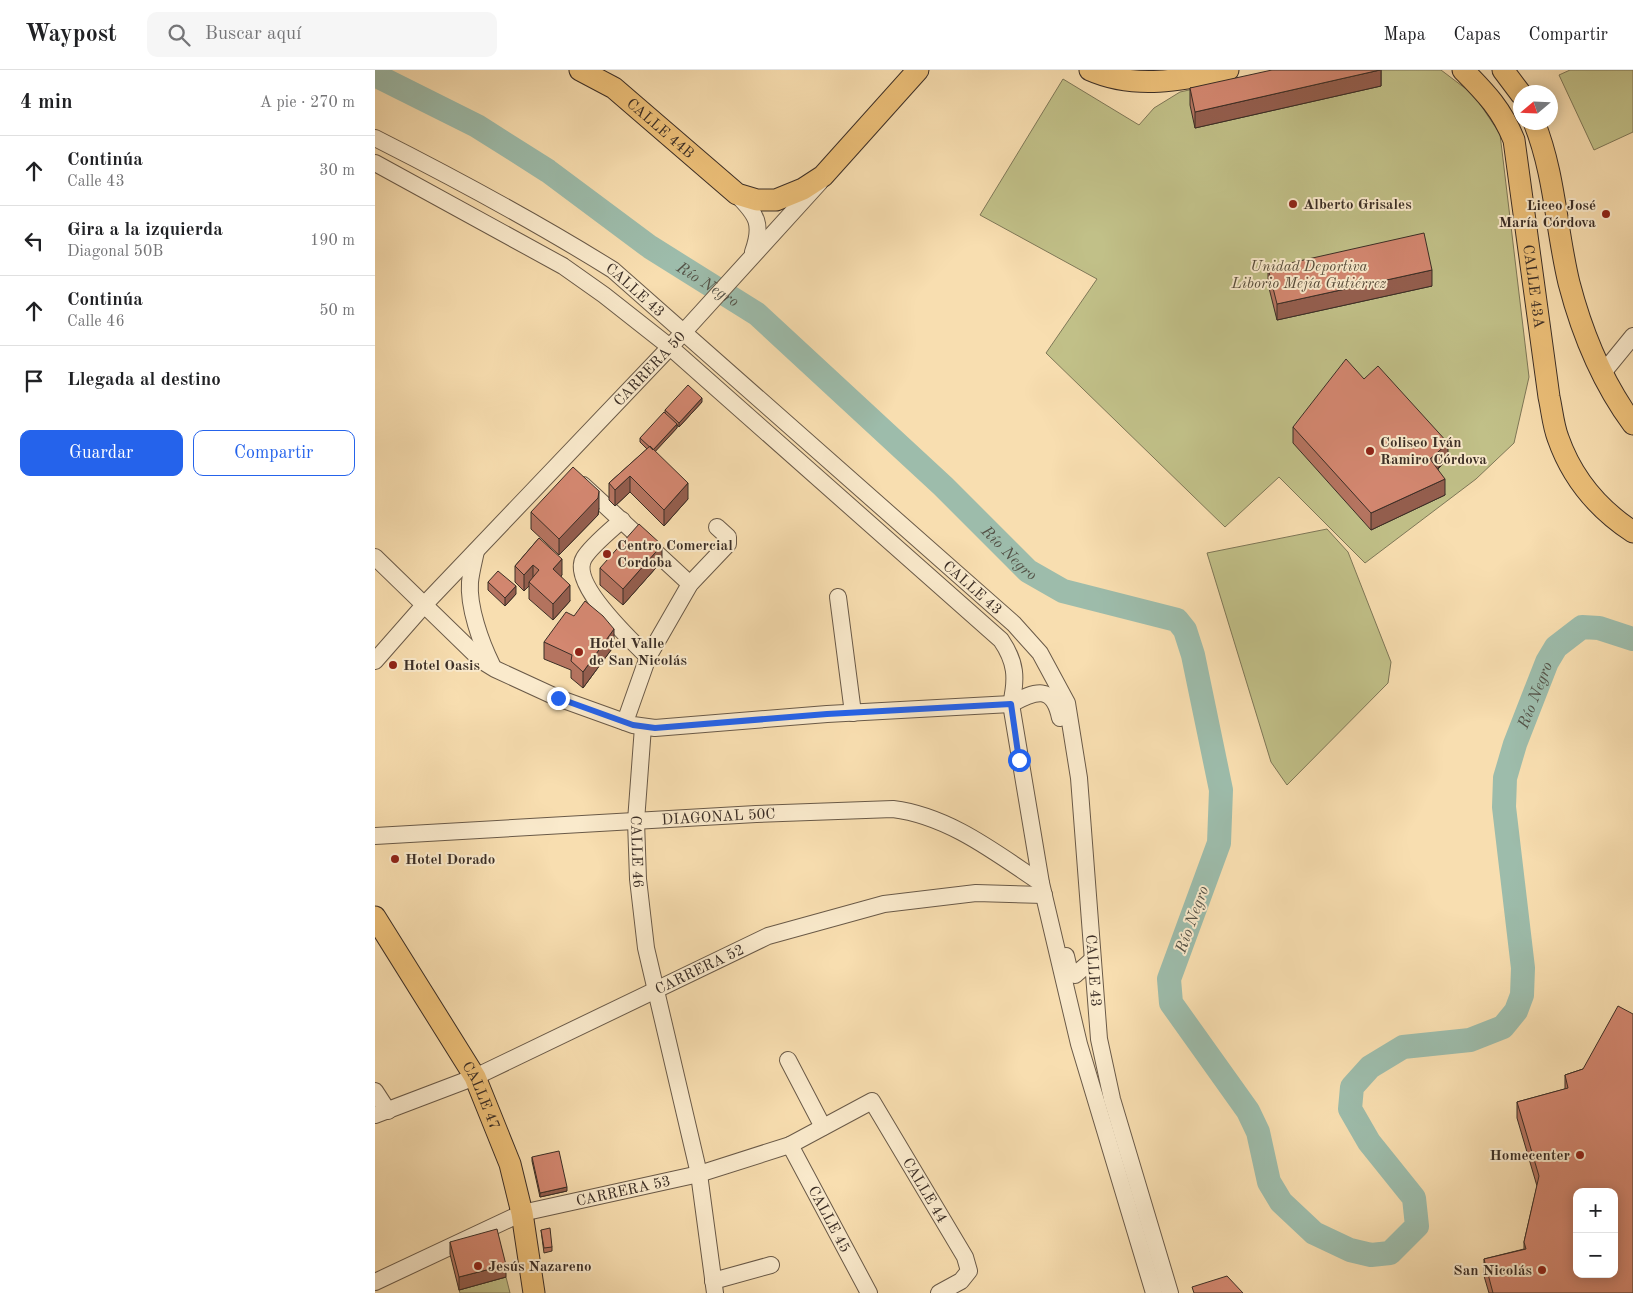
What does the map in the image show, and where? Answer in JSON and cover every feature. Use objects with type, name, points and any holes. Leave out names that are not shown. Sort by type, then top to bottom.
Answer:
[{"type":"main road","name":"CALLE 44B","points":[[580,70],[614,88],[737,194],[757,200],[776,200],[803,189],[823,176]]},
{"type":"main road","name":"CARRERA 50","points":[[823,176],[918,70]]},
{"type":"main road","points":[[1090,70],[1125,81],[1144,82],[1168,81],[1228,70]]},
{"type":"main road","name":"CALLE 43A","points":[[1463,70],[1490,97],[1504,116],[1515,140],[1549,397],[1557,438],[1576,478],[1601,507],[1633,532]]},
{"type":"main road","points":[[1503,70],[1514,85]]},
{"type":"main road","points":[[1537,130],[1549,168],[1569,282],[1580,320],[1602,374],[1633,424]]},
{"type":"main road","points":[[1601,507],[1614,515],[1633,516]]},
{"type":"main road","name":"CALLE 47","points":[[376,921],[475,1077],[510,1164],[522,1213],[534,1293]]},
{"type":"street","name":"CALLE 43","points":[[375,138],[567,241],[613,270],[1014,624],[1040,653],[1067,703],[1079,778],[1099,1039],[1112,1099],[1170,1293]]},
{"type":"street","name":"CALLE 43","points":[[375,163],[563,266],[604,295],[670,347],[1001,640],[1011,655],[1015,670],[1016,682],[1011,704],[1043,889],[1079,1044],[1154,1293]]},
{"type":"street","name":"CARRERA 50","points":[[375,661],[425,604],[684,332],[747,261],[816,189],[823,176]]},
{"type":"street","name":"CALLE 44B","points":[[737,194],[752,209],[758,223],[758,237],[747,261]]},
{"type":"street","points":[[1602,374],[1633,336]]},
{"type":"street","points":[[559,463],[690,584]]},
{"type":"street","points":[[622,520],[583,559],[581,571],[603,611],[649,657]]},
{"type":"street","points":[[625,722],[649,657],[690,584],[728,544],[728,537],[717,527]]},
{"type":"street","points":[[476,551],[470,583],[472,600],[483,645],[495,669]]},
{"type":"street","points":[[375,557],[481,661],[558,698],[643,727],[655,728],[853,713],[1011,704],[1035,692],[1045,693],[1051,697],[1058,709],[1077,830],[1085,845]]},
{"type":"street","points":[[838,597],[853,713]]},
{"type":"street","name":"CALLE 46","points":[[643,727],[636,821],[638,879],[646,948],[699,1174],[714,1287]]},
{"type":"street","name":"DIAGONAL 50C","points":[[375,836],[877,809],[913,812],[959,831],[1043,889]]},
{"type":"street","name":"CARRERA 52","points":[[381,1113],[475,1077],[768,936],[884,904],[976,893],[1043,889]]},
{"type":"street","points":[[1050,918],[1057,926],[1071,973],[1075,975],[1079,973],[1092,960]]},
{"type":"street","points":[[788,1060],[823,1127]]},
{"type":"street","points":[[375,1091],[381,1113]]},
{"type":"street","name":"CARRERA 53","points":[[375,1282],[522,1213],[699,1174],[790,1145],[872,1101]]},
{"type":"street","name":"CALLE 44","points":[[872,1101],[965,1256],[969,1270],[961,1282],[939,1293]]},
{"type":"street","name":"CALLE 45","points":[[790,1145],[869,1293]]},
{"type":"street","points":[[714,1287],[771,1265]]},
{"type":"green space","name":"Unidad Deportiva Liborio Mejía Gutiérrez","points":[[1280,70],[1441,70],[1474,95],[1500,134],[1529,377],[1514,443],[1476,479],[1365,563],[1279,477],[1225,527],[1046,353],[1097,279],[980,215],[1063,79],[1139,125],[1154,108],[1180,92]]},
{"type":"green space","points":[[1570,70],[1633,70],[1633,132],[1594,150],[1559,75]]},
{"type":"green space","points":[[1327,529],[1348,552],[1391,662],[1388,683],[1287,785],[1271,762],[1207,553]]},
{"type":"green space","points":[[506,1277],[510,1293],[460,1293],[459,1290]]},
{"type":"building","points":[[1272,70],[1380,70],[1195,112],[1190,88]]},
{"type":"building","points":[[1424,233],[1432,270],[1277,304],[1268,268]]},
{"type":"building","name":"Coliseo Iván Ramiro Córdova","points":[[1346,359],[1364,379],[1378,366],[1448,443],[1430,459],[1445,479],[1371,513],[1293,427]]},
{"type":"building","points":[[688,385],[702,398],[679,423],[665,410]]},
{"type":"building","points":[[664,412],[677,424],[653,450],[640,438]]},
{"type":"building","points":[[650,446],[688,483],[664,510],[630,476],[615,490],[609,483]]},
{"type":"building","points":[[573,467],[599,491],[598,498],[559,539],[531,512]]},
{"type":"building","points":[[639,524],[662,545],[623,589],[600,568]]},
{"type":"building","points":[[539,538],[562,559],[553,569],[570,585],[553,604],[529,582],[539,570],[533,565],[524,575],[515,566]]},
{"type":"building","points":[[498,571],[516,586],[505,598],[488,582]]},
{"type":"building","points":[[585,601],[603,616],[614,629],[583,672],[571,661],[572,655],[544,642],[566,612],[574,616]]},
{"type":"building","name":"Homecenter","points":[[1618,1006],[1633,1014],[1633,1293],[1493,1293],[1484,1259],[1526,1249],[1524,1242],[1539,1176],[1517,1102],[1568,1088],[1565,1075],[1583,1069]]},
{"type":"building","points":[[559,1151],[567,1187],[540,1193],[532,1157]]},
{"type":"building","points":[[550,1228],[552,1247],[544,1248],[541,1230]]},
{"type":"building","name":"Jesús Nazareno","points":[[497,1229],[506,1265],[459,1277],[450,1242]]},
{"type":"building","points":[[1227,1276],[1243,1293],[1194,1293],[1192,1287]]},
{"type":"waterway","name":"Río Negro","points":[[375,75],[477,126],[548,171],[650,247],[757,314],[943,486],[1028,571],[1063,591],[1177,620],[1185,630],[1193,655],[1221,790],[1219,843],[1169,979],[1171,1003],[1248,1111],[1258,1132],[1269,1182],[1281,1202],[1314,1233],[1350,1250],[1371,1255],[1390,1253],[1417,1226],[1414,1198],[1369,1142],[1350,1109],[1352,1087],[1370,1067],[1403,1047],[1470,1040],[1503,1027],[1516,1011],[1522,995],[1523,968],[1504,807],[1505,778],[1515,744],[1547,662],[1556,647],[1582,627],[1599,628],[1633,639]]},
{"type":"place","name":"Alberto Grisales","points":[[1293,204]]},
{"type":"place","name":"Liceo José María Córdova","points":[[1606,214]]},
{"type":"place","name":"Coliseo Iván Ramiro Córdova","points":[[1370,451]]},
{"type":"place","name":"Centro Comercial Cordoba","points":[[607,554]]},
{"type":"place","name":"Hotel Valle de San Nicolás","points":[[579,652]]},
{"type":"place","name":"Hotel Oasis","points":[[393,665]]},
{"type":"place","name":"Hotel Dorado","points":[[395,859]]},
{"type":"place","name":"Homecenter","points":[[1580,1155]]},
{"type":"place","name":"Jesús Nazareno","points":[[478,1266]]},
{"type":"place","name":"San Nicolás","points":[[1542,1270]]},
{"type":"route","points":[[558,698],[633,725],[655,728],[827,714],[1011,704],[1019,760]]}]
